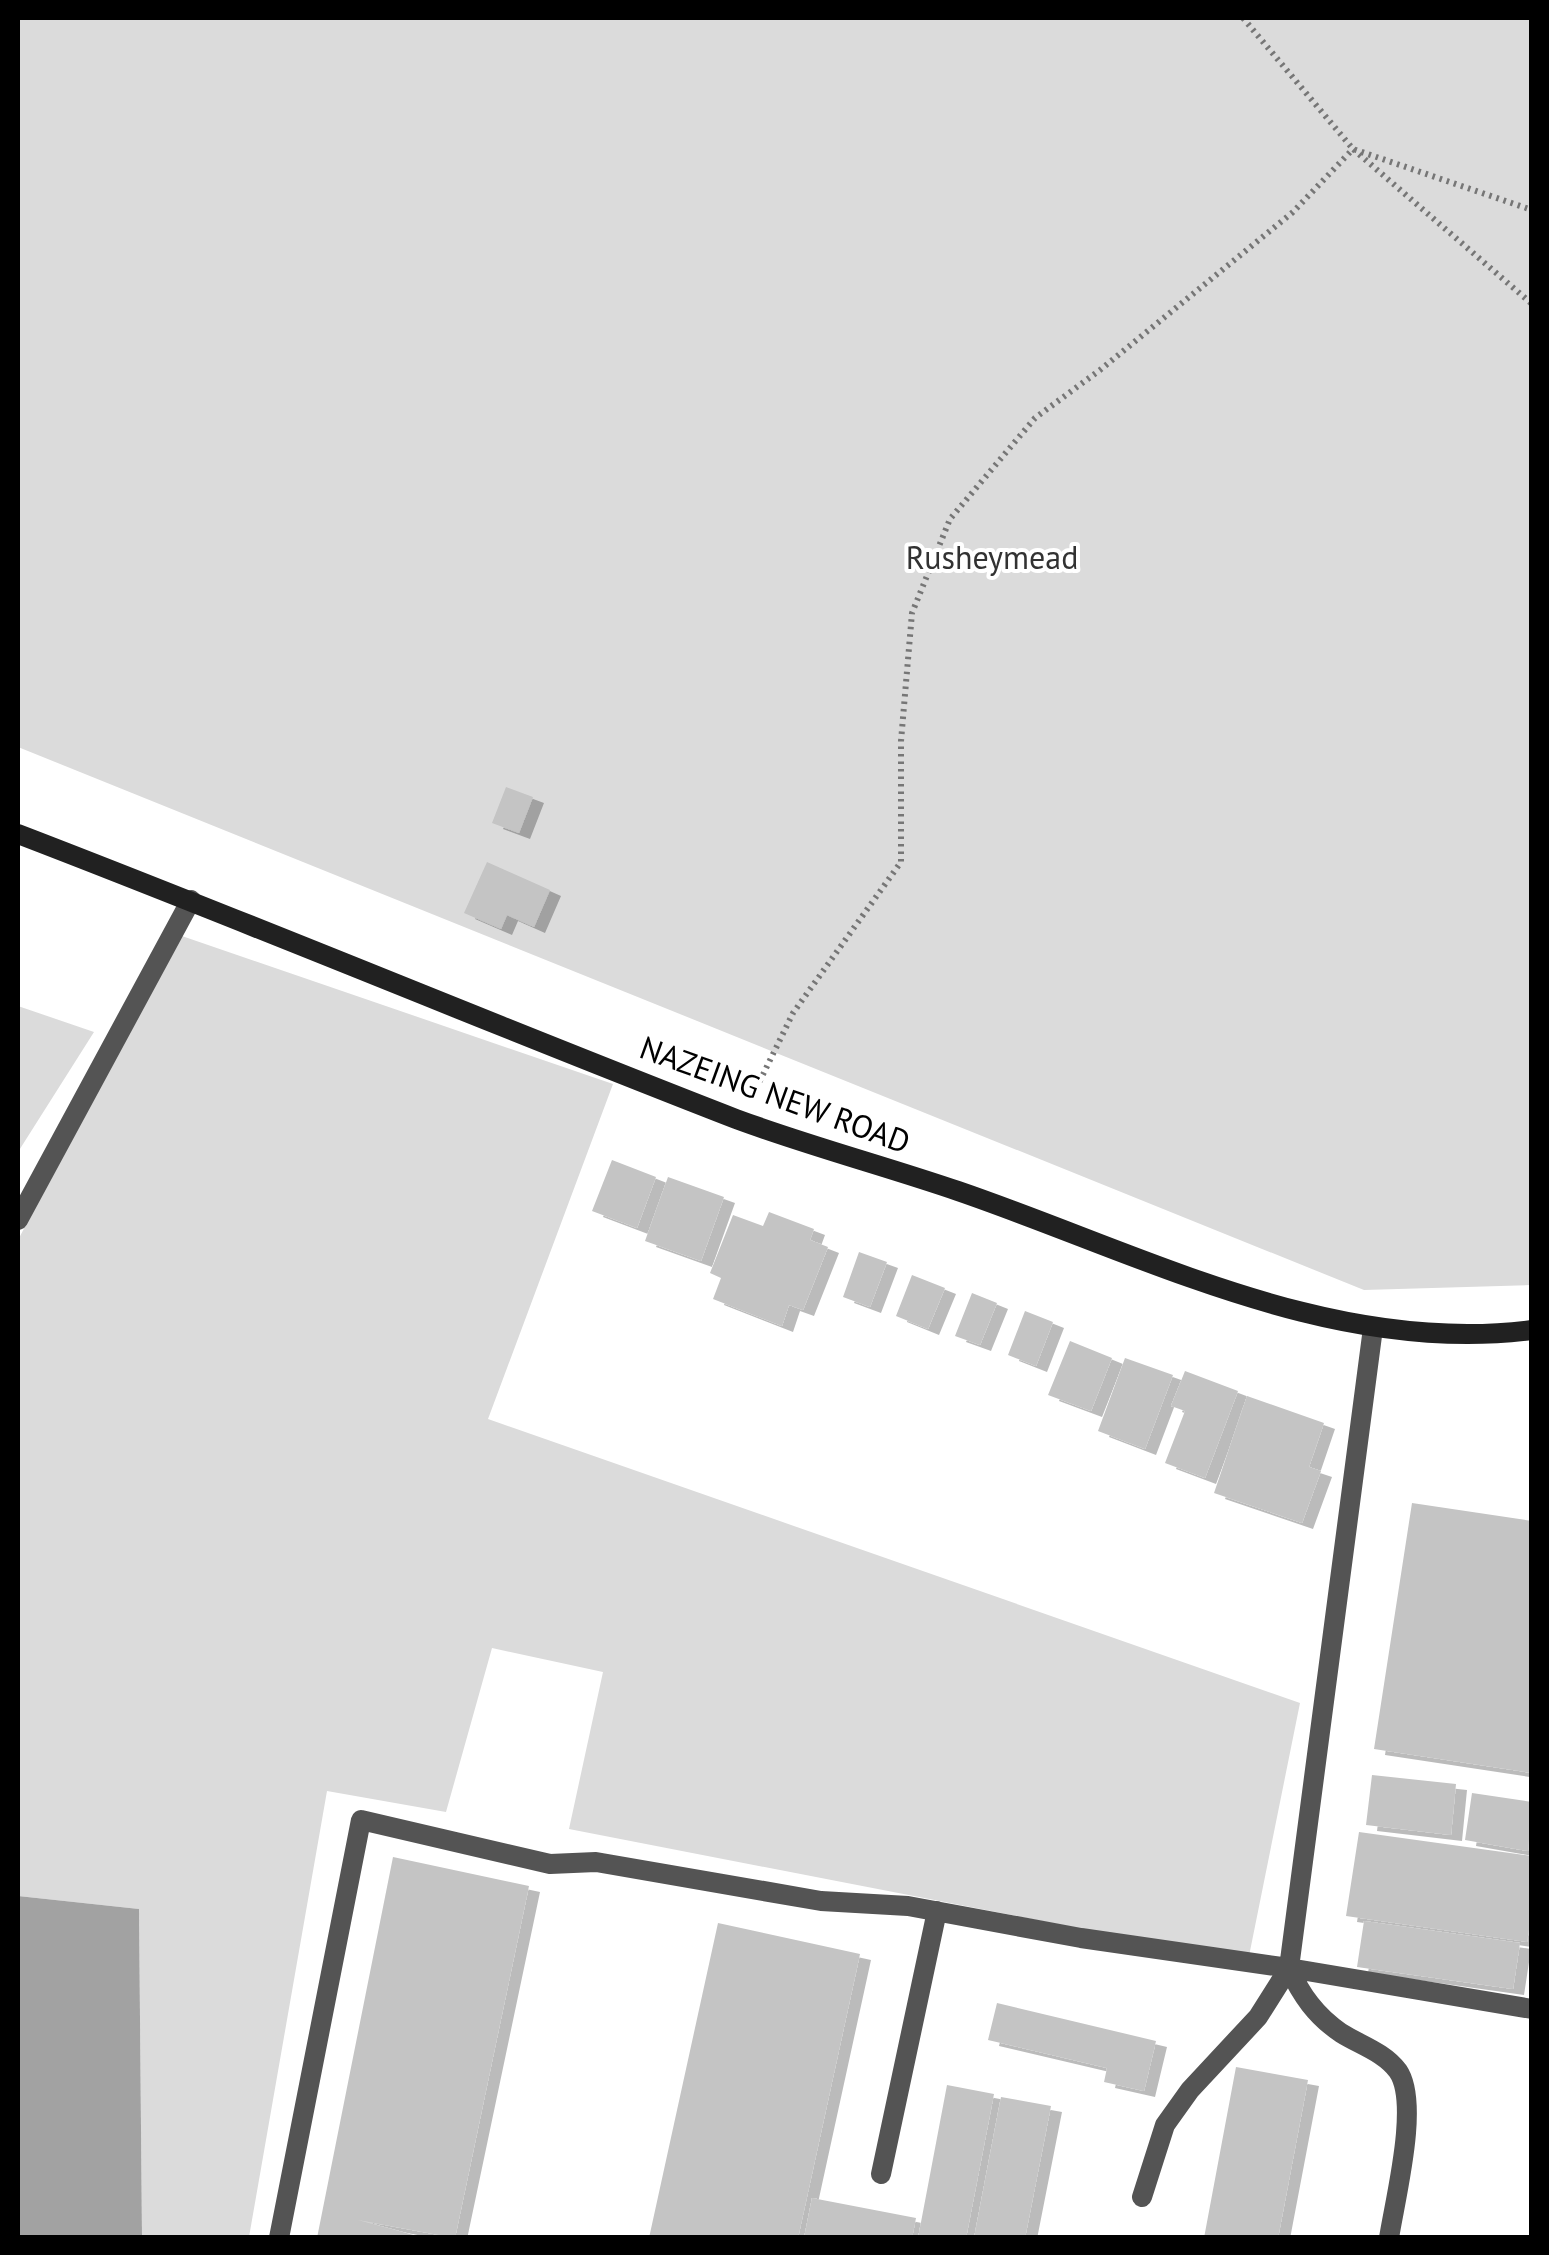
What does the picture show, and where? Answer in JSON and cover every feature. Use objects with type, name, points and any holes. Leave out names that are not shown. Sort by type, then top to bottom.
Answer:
[{"type":"main road","name":"NAZEING NEW ROAD","points":[[18,834],[741,1120],[960,1192],[1214,1286],[1373,1328],[1444,1332],[1532,1330]]},
{"type":"lane","points":[[18,1220],[191,900]]},
{"type":"lane","points":[[1142,2197],[1165,2124],[1190,2090],[1258,2016],[1288,1968],[1373,1328]]},
{"type":"lane","points":[[279,2238],[361,1820],[550,1864],[596,1862],[822,1902],[908,1906],[1081,1938],[1532,2009]]},
{"type":"lane","points":[[881,2174],[937,1911]]},
{"type":"lane","points":[[1288,1968],[1302,1997],[1315,2011],[1340,2032],[1382,2056],[1400,2073],[1406,2099],[1404,2142],[1389,2238]]},
{"type":"path","points":[[1243,18],[1353,149],[1532,304]]},
{"type":"path","points":[[1353,149],[1532,210]]},
{"type":"path","points":[[741,1120],[793,1013],[901,862],[901,741],[912,613],[950,519],[1036,418],[1293,212],[1353,149]]},
{"type":"green space","name":"Rusheymead","points":[[18,18],[1531,18],[1531,1285],[1364,1290],[18,747]]},
{"type":"green space","points":[[179,935],[613,1084],[488,1419],[1300,1703],[1248,1961],[569,1829],[603,1672],[492,1648],[446,1812],[327,1791],[249,2237],[142,2237],[139,1909],[18,1896],[18,1240]]},
{"type":"green space","points":[[18,1006],[94,1032],[18,1152]]},
{"type":"shaded area","points":[[18,1896],[139,1909],[142,2237],[18,2237]]},
{"type":"building","points":[[506,787],[533,797],[519,833],[492,823]]},
{"type":"building","points":[[487,862],[550,890],[534,927],[507,915],[501,929],[464,913]]},
{"type":"building","points":[[612,1160],[656,1177],[637,1228],[592,1211]]},
{"type":"building","points":[[668,1177],[724,1197],[701,1261],[645,1241]]},
{"type":"building","points":[[769,1212],[814,1229],[810,1240],[828,1247],[803,1310],[789,1305],[782,1326],[713,1299],[721,1278],[710,1273],[733,1215],[763,1226]]},
{"type":"building","points":[[859,1252],[887,1262],[870,1307],[843,1297]]},
{"type":"building","points":[[912,1275],[945,1288],[928,1329],[896,1316]]},
{"type":"building","points":[[972,1293],[997,1303],[980,1345],[955,1336]]},
{"type":"building","points":[[1025,1311],[1053,1322],[1036,1366],[1008,1355]]},
{"type":"building","points":[[1070,1341],[1112,1358],[1091,1411],[1048,1395]]},
{"type":"building","points":[[1125,1358],[1173,1375],[1145,1449],[1098,1431]]},
{"type":"building","points":[[1185,1371],[1238,1391],[1205,1478],[1165,1463],[1185,1411],[1171,1406]]},
{"type":"building","points":[[1247,1396],[1324,1423],[1309,1467],[1321,1471],[1302,1523],[1214,1493]]},
{"type":"building","points":[[1412,1503],[1532,1521],[1532,1773],[1374,1749]]},
{"type":"building","points":[[1372,1775],[1456,1784],[1451,1835],[1366,1825]]},
{"type":"building","points":[[1472,1793],[1532,1802],[1528,1851],[1465,1840]]},
{"type":"building","points":[[1359,1832],[1532,1856],[1532,1910],[1527,1942],[1346,1916]]},
{"type":"building","points":[[393,1857],[529,1886],[455,2238],[358,2220],[425,2238],[317,2238]]},
{"type":"building","points":[[1364,1921],[1520,1943],[1513,1989],[1357,1967]]},
{"type":"building","points":[[718,1923],[860,1954],[798,2238],[649,2238]]},
{"type":"building","points":[[997,2003],[1156,2041],[1144,2091],[1104,2082],[1107,2068],[988,2040]]},
{"type":"building","points":[[1236,2067],[1308,2080],[1278,2238],[1204,2238]]},
{"type":"building","points":[[947,2085],[994,2094],[966,2238],[918,2238]]},
{"type":"building","points":[[1001,2097],[1051,2106],[1025,2238],[974,2238]]},
{"type":"building","points":[[812,2198],[916,2218],[912,2238],[804,2238]]}]
